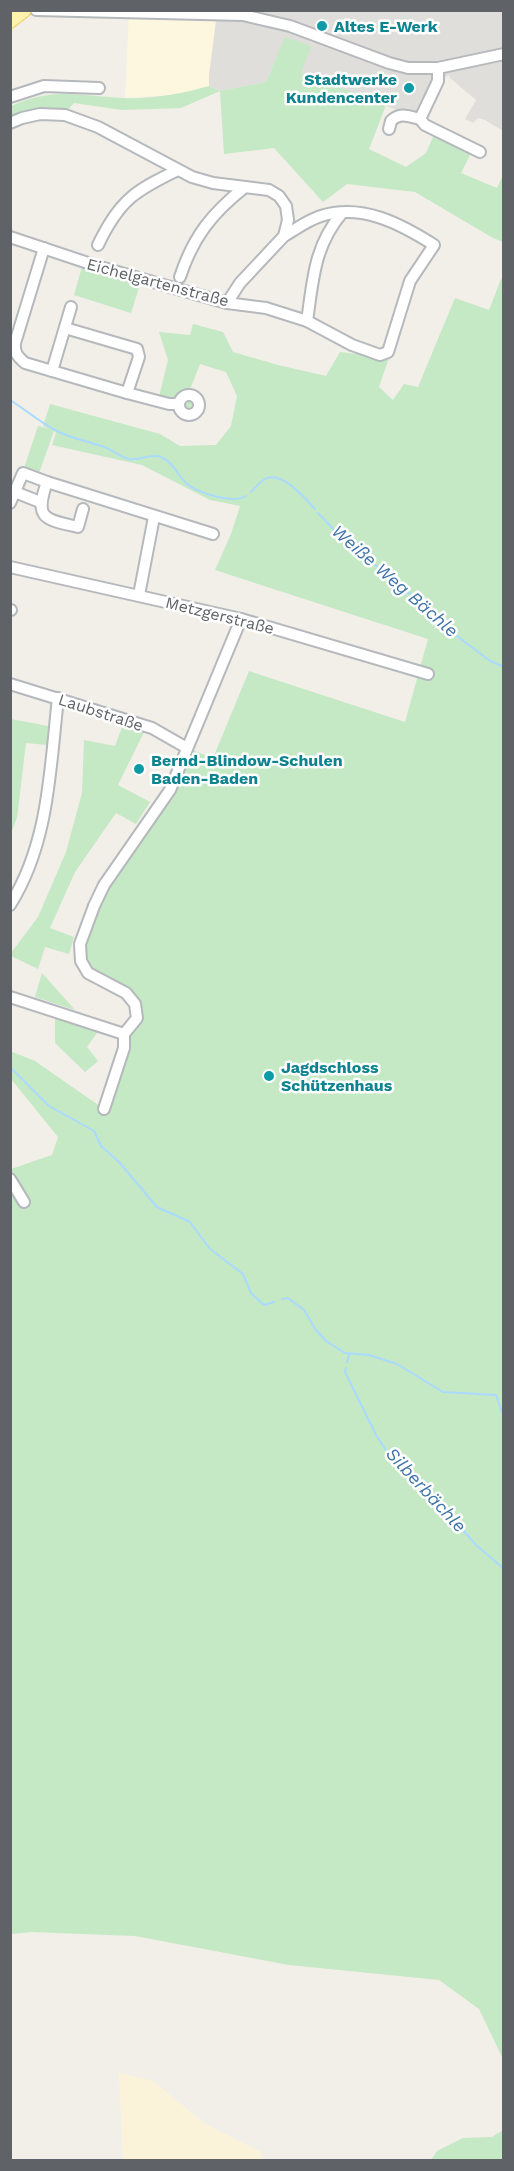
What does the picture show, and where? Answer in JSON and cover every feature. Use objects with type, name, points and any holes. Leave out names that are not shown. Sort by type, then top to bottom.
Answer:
[{"type":"main road","points":[[10,21],[24,10]]},
{"type":"street","points":[[36,10],[243,15],[290,26],[399,66],[419,69],[438,68],[504,54]]},
{"type":"street","points":[[420,119],[438,81],[438,68]]},
{"type":"street","points":[[10,97],[44,86],[99,88]]},
{"type":"street","points":[[10,123],[40,114],[64,115],[98,127],[178,170],[213,183],[269,190],[279,196],[286,206],[288,220],[284,236]]},
{"type":"street","points":[[389,129],[391,121],[396,116],[405,115],[420,119],[425,125],[480,152]]},
{"type":"street","points":[[98,245],[115,213],[128,198],[178,170]]},
{"type":"street","points":[[180,277],[195,240],[216,212],[245,187]]},
{"type":"street","points":[[227,303],[240,283],[284,236],[321,216],[342,213]]},
{"type":"street","points":[[307,321],[317,256],[327,233],[342,213]]},
{"type":"street","name":"Eichelgartenstraße","points":[[10,237],[100,267],[227,303],[266,309],[307,321],[352,345],[380,355],[388,352],[410,282],[434,245],[386,218],[360,213],[342,213]]},
{"type":"street","points":[[44,248],[13,356],[25,363],[127,393],[169,404],[179,404]]},
{"type":"street","points":[[52,371],[71,307]]},
{"type":"street","points":[[65,328],[137,350],[139,357],[127,393]]},
{"type":"street","points":[[10,503],[13,491],[23,473],[154,517],[213,534]]},
{"type":"street","points":[[47,482],[40,502],[42,511],[49,520],[78,527],[83,509]]},
{"type":"street","points":[[13,491],[40,502]]},
{"type":"street","points":[[139,595],[144,559],[154,517]]},
{"type":"street","name":"Metzgerstraße","points":[[10,567],[241,619],[428,674]]},
{"type":"street","points":[[104,1109],[124,1048],[124,1034],[137,1018],[135,1004],[126,993],[88,973],[81,961],[80,944],[104,885],[170,790],[241,619]]},
{"type":"street","name":"Laubstraße","points":[[10,684],[152,728],[187,748]]},
{"type":"street","points":[[10,905],[31,866],[44,817],[58,698]]},
{"type":"street","points":[[10,997],[124,1034]]},
{"type":"street","points":[[10,1179],[24,1202]]},
{"type":"shaded area","points":[[215,11],[503,11],[503,131],[485,120],[478,118],[473,123],[465,119],[476,100],[449,75],[438,81],[420,119],[301,73],[285,38],[266,82],[220,91],[209,86],[217,13]]},
{"type":"shaded area","points":[[129,12],[217,13],[209,86],[183,94],[125,98]]},
{"type":"green space","points":[[285,37],[311,46],[301,73],[386,105],[369,149],[406,167],[426,153],[436,130],[473,149],[461,173],[497,188],[503,175],[503,242],[415,192],[347,184],[323,202],[274,148],[224,154],[220,91],[266,82]]},
{"type":"green space","points":[[209,86],[220,91],[181,108],[122,110],[74,103],[65,113],[11,122],[11,106],[41,96],[67,94],[145,98],[178,94]]},
{"type":"green space","points":[[82,267],[140,284],[131,313],[74,295]]},
{"type":"green space","points":[[501,279],[503,280],[503,2059],[479,2009],[439,1980],[289,1965],[135,1936],[31,1932],[11,1934],[11,1169],[52,1155],[58,1137],[11,1079],[10,1051],[35,1061],[104,1109],[124,1048],[137,1018],[135,1004],[88,973],[81,961],[94,906],[170,790],[187,748],[213,758],[249,671],[405,722],[428,639],[215,570],[231,534],[240,506],[210,500],[142,465],[52,445],[56,433],[54,431],[39,473],[24,468],[38,426],[49,429],[43,426],[50,404],[160,434],[180,446],[216,445],[231,426],[237,396],[226,372],[200,364],[191,387],[172,400],[159,397],[168,360],[159,332],[190,335],[193,324],[223,332],[233,352],[326,376],[340,352],[389,358],[379,387],[393,400],[404,384],[418,387],[455,298],[489,310]]},
{"type":"green space","points":[[185,395],[193,395],[199,401],[199,409],[193,415],[185,415],[179,409],[179,401]]},
{"type":"green space","points":[[11,719],[48,726],[47,745],[26,743],[17,818],[11,833]]},
{"type":"green space","points":[[123,725],[144,732],[118,785],[150,802],[136,824],[116,813],[75,872],[50,928],[74,937],[69,954],[45,947],[38,969],[11,956],[11,953],[38,917],[66,852],[82,793],[84,740],[115,746]]},
{"type":"green space","points":[[42,973],[75,1010],[35,997]]},
{"type":"green space","points":[[55,1017],[99,1030],[87,1047],[98,1061],[85,1072],[55,1043]]},
{"type":"green space","points":[[503,2130],[503,2160],[431,2160],[437,2151],[463,2138],[492,2137]]},
{"type":"sand","points":[[119,2073],[153,2081],[204,2123],[261,2152],[262,2160],[123,2160]]},
{"type":"waterway","name":"Weiße Weg Bächle","points":[[10,400],[57,431],[104,447],[126,458],[161,457],[172,465],[186,483],[198,490],[224,498],[233,499],[246,496]]},
{"type":"waterway","name":"Weiße Weg Bächle","points":[[251,492],[265,479],[278,478],[292,486],[315,509]]},
{"type":"waterway","name":"Weiße Weg Bächle","points":[[318,513],[336,532],[423,605],[437,621],[490,661],[504,667]]},
{"type":"waterway","name":"Silberbächle","points":[[10,1067],[49,1106],[94,1131],[101,1146],[119,1162],[157,1207],[190,1222],[210,1249],[243,1274],[251,1293],[264,1305],[274,1302]]},
{"type":"waterway","points":[[282,1299],[288,1298],[304,1310],[326,1341],[345,1353],[369,1355],[397,1364],[443,1392],[496,1395],[504,1418]]},
{"type":"waterway","name":"Silberbächle","points":[[347,1362],[349,1355]]},
{"type":"waterway","name":"Silberbächle","points":[[346,1368],[345,1372],[376,1435],[389,1455],[430,1490],[476,1545],[504,1569]]},
{"type":"place","name":"Altes E-Werk","points":[[322,26]]},
{"type":"place","name":"Stadtwerke Kundencenter","points":[[409,88]]},
{"type":"place","name":"Bernd-Blindow-Schulen Baden-Baden","points":[[139,769]]},
{"type":"place","name":"Jagdschloss Schützenhaus","points":[[269,1076]]}]
